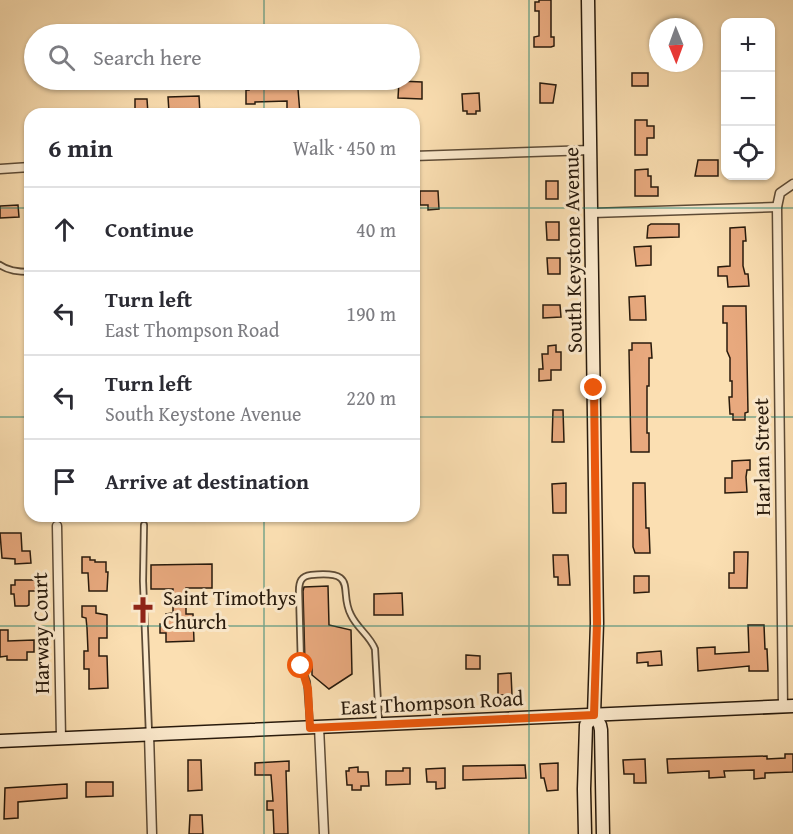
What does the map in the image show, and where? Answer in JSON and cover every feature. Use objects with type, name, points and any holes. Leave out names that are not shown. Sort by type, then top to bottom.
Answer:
[{"type":"main road","name":"South Keystone Avenue","points":[[588,0],[597,623],[594,715],[601,730],[603,834]]},
{"type":"main road","name":"East Thompson Road","points":[[0,741],[788,707]]},
{"type":"main road","name":"South Keystone Avenue","points":[[585,834],[586,725],[594,715]]},
{"type":"street","points":[[420,156],[591,150]]},
{"type":"street","points":[[0,169],[24,167]]},
{"type":"street","points":[[592,213],[777,207],[780,193],[793,184]]},
{"type":"street","name":"Harlan Street","points":[[777,207],[788,707]]},
{"type":"street","name":"Harway Court","points":[[57,526],[61,738]]},
{"type":"street","points":[[314,728],[324,834]]},
{"type":"street","points":[[149,734],[152,834]]},
{"type":"lane","points":[[0,265],[24,272]]},
{"type":"lane","points":[[144,525],[143,581],[149,734]]},
{"type":"lane","points":[[314,728],[308,689],[301,666],[299,584],[305,575],[318,574],[341,578],[345,583],[350,615],[371,640],[375,649],[380,725]]},
{"type":"building","points":[[551,0],[551,37],[554,37],[554,46],[551,47],[534,47],[534,37],[539,36],[539,11],[535,11],[535,2]]},
{"type":"building","points":[[632,73],[648,73],[648,86],[632,86]]},
{"type":"building","points":[[420,82],[422,82],[422,99],[398,98],[398,90],[420,90]]},
{"type":"building","points":[[540,83],[556,85],[553,103],[540,103]]},
{"type":"building","points":[[246,90],[298,90],[300,108],[287,108],[287,101],[246,104]]},
{"type":"building","points":[[479,93],[480,111],[476,111],[476,114],[467,114],[467,111],[463,111],[462,94]]},
{"type":"building","points":[[199,96],[200,108],[169,108],[168,97]]},
{"type":"building","points":[[135,99],[147,99],[148,108],[135,108]]},
{"type":"building","points":[[635,120],[647,120],[647,126],[654,126],[654,138],[647,138],[647,155],[635,155]]},
{"type":"building","points":[[698,160],[718,160],[718,176],[695,176]]},
{"type":"building","points":[[648,169],[648,176],[651,176],[651,187],[658,187],[658,196],[635,196],[635,170]]},
{"type":"building","points":[[546,181],[558,181],[558,199],[546,199]]},
{"type":"building","points":[[420,191],[438,191],[439,209],[428,210],[428,205],[420,205]]},
{"type":"building","points":[[18,205],[19,217],[0,218],[0,206]]},
{"type":"building","points":[[546,222],[559,222],[559,240],[547,240]]},
{"type":"building","points":[[651,224],[679,224],[679,237],[647,238],[648,226]]},
{"type":"building","points":[[745,227],[743,266],[745,274],[748,274],[749,286],[728,287],[727,276],[718,276],[718,267],[730,266],[730,228]]},
{"type":"building","points":[[651,246],[651,265],[636,266],[634,247]]},
{"type":"building","points":[[547,258],[560,258],[560,274],[548,274]]},
{"type":"building","points":[[645,296],[646,320],[630,320],[629,297]]},
{"type":"building","points":[[543,305],[560,305],[561,317],[543,318]]},
{"type":"building","points":[[723,306],[746,306],[748,412],[745,413],[745,420],[733,420],[733,414],[730,414],[729,397],[732,397],[732,381],[730,381],[730,358],[727,351],[727,323],[723,323]]},
{"type":"building","points":[[632,343],[651,343],[652,358],[649,358],[649,386],[647,386],[649,452],[631,452],[629,350],[632,350]]},
{"type":"building","points":[[556,345],[556,352],[561,352],[561,370],[551,370],[551,380],[539,381],[539,369],[543,369],[542,354],[548,354],[548,346]]},
{"type":"building","points":[[553,410],[563,410],[564,442],[552,442]]},
{"type":"building","points":[[750,460],[750,470],[747,470],[746,477],[747,492],[725,493],[725,478],[732,478],[732,461]]},
{"type":"building","points":[[566,483],[566,513],[553,513],[552,484]]},
{"type":"building","points":[[633,483],[645,483],[646,528],[649,528],[650,553],[635,553],[633,547]]},
{"type":"building","points":[[0,533],[21,533],[22,551],[30,551],[31,563],[15,564],[15,559],[2,558]]},
{"type":"building","points":[[734,552],[748,552],[747,588],[729,588],[729,573],[734,573]]},
{"type":"building","points":[[553,555],[568,555],[570,585],[558,585],[558,577],[554,577]]},
{"type":"building","points":[[82,557],[90,557],[90,560],[95,560],[95,562],[106,562],[107,591],[89,591],[88,573],[82,573]]},
{"type":"building","points":[[212,564],[212,588],[186,588],[186,614],[193,614],[194,641],[166,642],[166,633],[160,633],[160,624],[166,624],[166,614],[173,613],[173,589],[151,589],[151,565]]},
{"type":"building","points":[[634,576],[649,576],[649,592],[634,593]]},
{"type":"building","points":[[15,580],[38,580],[37,591],[29,591],[29,605],[15,606],[11,585],[15,585]]},
{"type":"building","points":[[328,586],[329,625],[351,630],[352,674],[329,689],[312,675],[312,666],[305,665],[303,591],[304,587]]},
{"type":"building","points":[[402,593],[403,615],[374,615],[374,594]]},
{"type":"building","points":[[82,606],[96,606],[96,613],[107,615],[107,638],[99,638],[99,656],[107,656],[108,688],[89,689],[89,669],[84,669],[84,651],[88,651],[86,618],[82,617]]},
{"type":"building","points":[[748,625],[764,625],[768,671],[749,671],[749,666],[698,671],[697,648],[715,647],[715,654],[749,652]]},
{"type":"building","points":[[0,630],[8,630],[8,641],[34,640],[34,652],[27,652],[27,660],[7,660],[7,656],[0,657]]},
{"type":"building","points":[[661,651],[662,665],[648,666],[648,662],[637,663],[637,653]]},
{"type":"building","points":[[466,655],[480,656],[480,669],[466,669]]},
{"type":"building","points":[[511,673],[512,695],[498,695],[498,674]]},
{"type":"building","points":[[785,754],[793,754],[793,772],[765,773],[765,778],[754,779],[754,770],[724,771],[725,777],[709,778],[709,771],[668,773],[667,759],[767,756],[767,759],[785,758]]},
{"type":"building","points":[[645,759],[646,783],[634,783],[634,774],[624,774],[623,760]]},
{"type":"building","points":[[188,760],[201,760],[202,790],[188,791]]},
{"type":"building","points":[[289,761],[289,771],[286,771],[288,834],[274,834],[273,810],[267,810],[267,801],[273,801],[271,775],[255,775],[255,763]]},
{"type":"building","points":[[558,763],[558,790],[547,791],[544,778],[541,778],[540,764]]},
{"type":"building","points":[[525,765],[526,778],[463,780],[463,766]]},
{"type":"building","points":[[358,767],[358,772],[368,772],[369,786],[361,786],[361,790],[352,790],[352,785],[347,785],[346,771],[349,771],[349,768]]},
{"type":"building","points":[[403,768],[410,768],[410,784],[386,785],[386,771],[403,771]]},
{"type":"building","points":[[445,768],[445,788],[436,789],[436,782],[427,782],[426,769]]},
{"type":"building","points":[[86,782],[113,782],[113,796],[86,797]]},
{"type":"building","points":[[67,784],[67,798],[18,802],[18,818],[4,819],[5,788]]},
{"type":"building","points":[[190,815],[202,815],[203,834],[189,834]]},
{"type":"place","name":"Saint Timothys Church","points":[[143,610]]},
{"type":"route","points":[[301,666],[307,682],[310,728],[594,715],[597,623],[594,388]]}]
